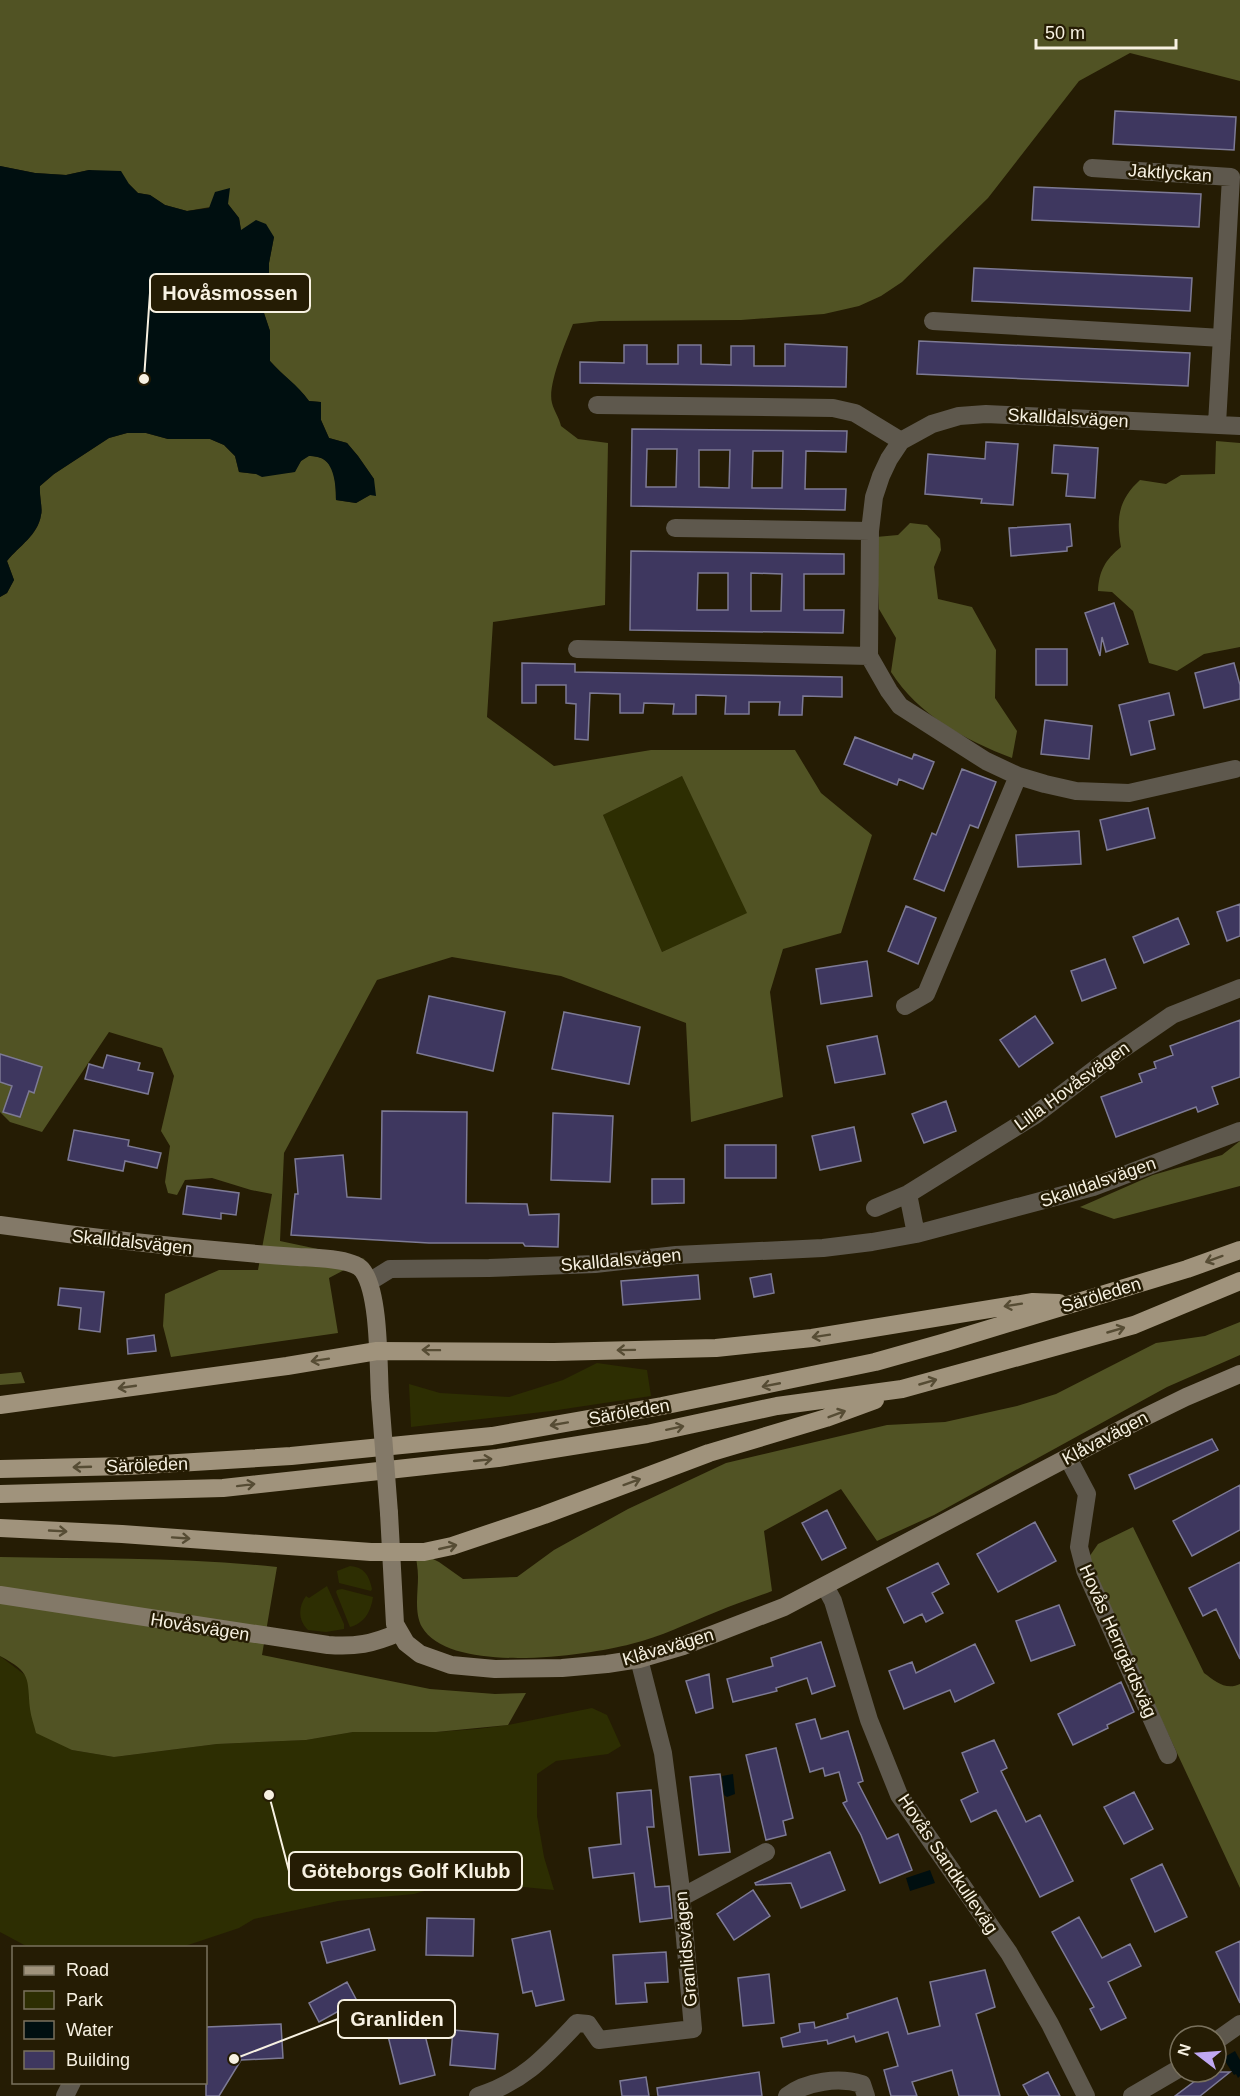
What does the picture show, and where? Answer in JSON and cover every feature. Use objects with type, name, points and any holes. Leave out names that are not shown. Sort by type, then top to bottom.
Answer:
[{"type":"main road","name":"Säröleden","points":[[0,1469],[224,1461],[492,1436],[662,1406],[875,1362],[1187,1269],[1240,1250]]},
{"type":"main road","name":"Säröleden","points":[[0,1494],[223,1488],[498,1458],[647,1434],[777,1406],[902,1389],[1134,1325],[1240,1281]]},
{"type":"main road","points":[[0,1405],[287,1366],[377,1351],[554,1352],[716,1348],[812,1338],[1033,1302],[1071,1304]]},
{"type":"main road","points":[[0,1528],[122,1534],[390,1553],[423,1552],[452,1546],[544,1515],[709,1453],[826,1418],[902,1389]]},
{"type":"street","name":"Jaktlyckan","points":[[1092,168],[1230,177],[1217,424]]},
{"type":"street","points":[[933,321],[1222,338]]},
{"type":"street","points":[[597,405],[833,408],[855,413],[901,441]]},
{"type":"street","name":"Skalldalsvägen","points":[[869,656],[870,531],[874,497],[889,459],[901,441],[932,424],[959,416],[986,414],[1240,426]]},
{"type":"street","points":[[675,528],[870,531]]},
{"type":"street","points":[[577,649],[869,656],[900,706],[986,761],[1018,776],[1076,791],[1129,793],[1235,769]]},
{"type":"street","points":[[905,1006],[926,994],[1018,776]]},
{"type":"street","name":"Lilla Hovåsvägen","points":[[875,1208],[909,1194],[1035,1114],[1172,1015],[1240,988]]},
{"type":"street","name":"Skalldalsvägen","points":[[0,1225],[206,1250],[334,1260],[352,1263],[363,1270],[369,1282],[390,1269],[436,1267],[489,1269],[595,1264],[676,1255],[823,1248],[916,1234],[1093,1187],[1240,1131]]},
{"type":"street","points":[[909,1194],[916,1234]]},
{"type":"street","points":[[369,1282],[373,1298],[389,1513],[393,1611],[398,1633]]},
{"type":"street","name":"Klåvavägen","points":[[398,1633],[414,1650],[427,1658],[470,1667],[495,1669],[562,1668],[639,1659],[683,1646],[784,1608],[1186,1397],[1240,1374]]},
{"type":"street","name":"Hovås Herrgårdsväg","points":[[1068,1458],[1087,1494],[1079,1547],[1084,1570],[1168,1755]]},
{"type":"street","name":"Hovås Sandkulleväg","points":[[825,1586],[833,1601],[869,1720],[899,1795],[1009,1953],[1050,2024],[1086,2096]]},
{"type":"street","name":"Hovåsvägen","points":[[0,1595],[328,1645],[351,1647],[366,1645],[398,1633]]},
{"type":"street","name":"Granlidsvägen","points":[[478,2096],[500,2089],[521,2077],[577,2023],[588,2024],[599,2040],[693,2029],[682,1897],[662,1744],[639,1659]]},
{"type":"street","points":[[682,1897],[766,1852]]},
{"type":"street","points":[[1132,2096],[1168,2075]]},
{"type":"street","points":[[787,2096],[798,2088],[830,2081],[862,2084],[866,2096]]},
{"type":"green space","points":[[0,0],[1240,0],[1240,81],[1130,53],[1079,81],[988,198],[902,282],[881,296],[859,306],[824,314],[741,320],[600,321],[573,324],[562,352],[551,395],[561,426],[578,439],[608,443],[605,605],[493,622],[487,717],[554,766],[651,750],[795,750],[821,793],[872,835],[841,933],[783,949],[770,992],[783,1097],[691,1122],[686,1023],[561,976],[452,957],[377,980],[284,1153],[280,1241],[365,1259],[329,1278],[338,1333],[171,1357],[163,1326],[165,1294],[219,1270],[258,1270],[272,1194],[212,1178],[185,1180],[177,1195],[168,1193],[165,1182],[170,1146],[161,1131],[174,1076],[162,1048],[109,1032],[42,1132],[10,1122],[0,1112],[0,597],[7,593],[14,580],[7,561],[36,529],[41,512],[40,486],[54,474],[109,438],[127,433],[146,433],[168,439],[210,439],[224,445],[235,456],[239,472],[256,474],[294,472],[301,461],[309,455],[320,458],[327,462],[333,472],[336,500],[356,503],[370,495],[374,479],[347,443],[329,438],[321,420],[320,402],[309,401],[270,361],[270,331],[264,313],[274,237],[241,230],[239,218],[228,204],[187,211],[165,205],[150,195],[138,193],[129,184],[89,170],[66,175],[35,173],[0,166]],"holes":[[[682,776],[747,913],[662,952],[603,815]]]},
{"type":"green space","points":[[1216,441],[1240,443],[1240,647],[1204,654],[1177,671],[1149,663],[1133,611],[1112,592],[1098,591],[1101,572],[1121,547],[1120,511],[1133,487],[1140,480],[1166,484],[1181,475],[1215,474]]},
{"type":"green space","points":[[910,523],[927,525],[940,539],[941,550],[934,567],[938,599],[972,607],[996,650],[995,698],[1017,731],[1012,758],[977,743],[944,724],[915,701],[891,672],[896,638],[879,609],[876,537],[898,535]]},
{"type":"green space","points":[[682,776],[748,913],[662,952],[603,815]]},
{"type":"green space","points":[[1240,1141],[1240,1186],[1114,1219],[1080,1207],[1153,1175],[1222,1155]]},
{"type":"green space","points":[[1240,1322],[1240,1355],[1167,1387],[934,1515],[877,1541],[841,1489],[764,1531],[772,1591],[664,1634],[610,1649],[552,1657],[520,1658],[489,1657],[460,1652],[437,1642],[422,1627],[417,1609],[418,1574],[415,1550],[439,1562],[463,1579],[517,1577],[554,1550],[628,1509],[726,1463],[887,1425],[945,1422],[1017,1406],[1056,1394],[1156,1343],[1205,1336]]},
{"type":"green space","points":[[597,1363],[647,1370],[651,1396],[551,1411],[411,1427],[409,1384],[440,1393],[509,1397],[563,1380]]},
{"type":"green space","points":[[21,1372],[25,1383],[0,1385],[0,1374]]},
{"type":"green space","points":[[1133,1527],[1204,1673],[1225,1686],[1240,1684],[1240,1888],[1087,1560],[1098,1544]]},
{"type":"green space","points":[[0,1557],[173,1560],[277,1567],[262,1655],[430,1689],[495,1694],[526,1693],[508,1725],[436,1732],[353,1732],[306,1740],[217,1744],[114,1757],[72,1750],[36,1733],[30,1712],[26,1677],[18,1667],[0,1656]]},
{"type":"green space","points":[[350,1566],[359,1568],[365,1573],[371,1584],[371,1591],[339,1583],[337,1571]]},
{"type":"green space","points":[[327,1586],[344,1624],[344,1629],[326,1632],[308,1630],[301,1618],[300,1609],[303,1600],[306,1596],[309,1598]]},
{"type":"green space","points":[[342,1589],[373,1597],[366,1616],[360,1623],[350,1627],[336,1592]]},
{"type":"green space","points":[[0,1656],[25,1675],[72,1750],[114,1757],[217,1744],[306,1740],[353,1732],[436,1732],[477,1729],[592,1708],[607,1715],[621,1746],[608,1754],[556,1761],[537,1774],[537,1816],[544,1857],[554,1890],[474,1882],[445,1885],[414,1894],[338,1901],[254,1919],[239,1928],[185,1946],[26,1946],[0,1932]]},
{"type":"water","points":[[0,166],[35,173],[66,175],[89,170],[121,171],[138,193],[150,195],[165,205],[187,211],[209,208],[215,192],[230,188],[228,204],[239,218],[241,230],[256,220],[266,224],[274,237],[264,313],[270,331],[270,361],[309,401],[321,402],[321,420],[329,438],[347,443],[358,456],[374,479],[376,496],[370,495],[356,503],[336,500],[335,484],[330,467],[327,462],[318,457],[309,456],[301,461],[295,472],[262,477],[239,472],[235,456],[224,445],[210,439],[168,439],[146,433],[127,433],[109,438],[54,474],[40,486],[39,522],[32,534],[7,561],[14,580],[7,593],[0,597]]},
{"type":"water","points":[[733,1774],[735,1794],[727,1797],[724,1795],[722,1776]]},
{"type":"water","points":[[930,1870],[935,1883],[910,1891],[906,1878]]},
{"type":"water","points":[[1235,2051],[1240,2060],[1238,2078],[1228,2066],[1228,2055]]},
{"type":"building","points":[[1115,111],[1236,117],[1234,150],[1113,144]]},
{"type":"building","points":[[1034,187],[1201,194],[1199,227],[1032,220]]},
{"type":"building","points":[[974,268],[1192,278],[1190,311],[972,301]]},
{"type":"building","points":[[919,341],[1190,353],[1188,386],[917,374]]},
{"type":"building","points":[[785,344],[847,347],[846,387],[580,383],[580,362],[624,363],[624,345],[647,345],[647,364],[678,364],[678,345],[701,345],[701,364],[731,365],[731,346],[754,346],[754,366],[785,366]]},
{"type":"building","points":[[632,429],[847,431],[846,452],[806,451],[805,489],[846,489],[845,510],[631,506]],"holes":[[[647,449],[677,449],[676,487],[646,487]],[[699,450],[730,450],[729,488],[699,487]],[[753,451],[783,451],[782,488],[752,488]]]},
{"type":"building","points":[[986,442],[1018,444],[1013,505],[981,503],[982,499],[925,494],[928,454],[985,459]]},
{"type":"building","points":[[1054,445],[1098,448],[1095,498],[1066,496],[1068,474],[1052,473]]},
{"type":"building","points":[[1070,524],[1072,546],[1067,547],[1067,551],[1011,556],[1009,528]]},
{"type":"building","points":[[631,551],[844,554],[844,574],[804,574],[804,610],[844,610],[843,633],[630,630]],"holes":[[[698,573],[728,573],[728,610],[697,610]],[[751,573],[782,574],[781,611],[751,611]]]},
{"type":"building","points":[[1114,603],[1128,644],[1106,652],[1102,637],[1100,656],[1085,613]]},
{"type":"building","points":[[1036,649],[1067,649],[1067,685],[1036,685]]},
{"type":"building","points":[[522,663],[575,664],[575,672],[842,677],[842,697],[803,696],[802,715],[779,715],[780,702],[749,702],[749,714],[725,714],[726,696],[696,695],[696,714],[673,714],[674,704],[644,703],[643,713],[620,713],[620,694],[590,693],[588,740],[575,739],[576,704],[566,703],[566,685],[536,685],[536,703],[522,703]]},
{"type":"building","points":[[1234,663],[1240,685],[1240,699],[1204,708],[1195,673]]},
{"type":"building","points":[[1169,693],[1174,715],[1149,721],[1155,749],[1131,755],[1119,705]]},
{"type":"building","points":[[1045,720],[1092,726],[1089,759],[1041,754]]},
{"type":"building","points":[[855,737],[912,759],[914,754],[934,762],[923,789],[899,779],[897,785],[844,764]]},
{"type":"building","points":[[962,769],[996,782],[978,828],[970,825],[944,891],[914,879],[932,833],[936,835]]},
{"type":"building","points":[[1148,808],[1155,838],[1107,850],[1100,820]]},
{"type":"building","points":[[1079,831],[1081,864],[1018,867],[1016,835]]},
{"type":"building","points":[[1240,904],[1240,936],[1227,941],[1217,912]]},
{"type":"building","points":[[906,906],[936,918],[918,964],[888,951]]},
{"type":"building","points":[[1178,918],[1189,944],[1144,963],[1133,937]]},
{"type":"building","points":[[1105,959],[1116,988],[1082,1001],[1071,971]]},
{"type":"building","points":[[867,961],[872,996],[821,1004],[816,969]]},
{"type":"building","points":[[429,996],[505,1012],[493,1071],[417,1053]]},
{"type":"building","points":[[564,1012],[640,1027],[629,1084],[552,1069]]},
{"type":"building","points":[[1035,1016],[1053,1043],[1019,1067],[1000,1040]]},
{"type":"building","points":[[1240,1020],[1240,1077],[1212,1087],[1218,1104],[1198,1112],[1196,1107],[1116,1137],[1101,1097],[1142,1082],[1139,1074],[1156,1068],[1154,1062],[1173,1055],[1170,1046]]},
{"type":"building","points":[[877,1036],[885,1074],[835,1083],[827,1046]]},
{"type":"building","points":[[0,1054],[42,1067],[34,1093],[29,1091],[20,1117],[3,1112],[12,1086],[0,1082]]},
{"type":"building","points":[[107,1055],[140,1063],[138,1070],[153,1073],[148,1094],[85,1079],[89,1064],[103,1068]]},
{"type":"building","points":[[946,1101],[956,1131],[924,1143],[912,1114]]},
{"type":"building","points":[[382,1111],[467,1112],[466,1203],[527,1204],[529,1215],[559,1214],[558,1247],[525,1246],[523,1243],[429,1243],[291,1235],[295,1194],[298,1194],[295,1159],[343,1155],[347,1197],[381,1199]]},
{"type":"building","points":[[553,1113],[613,1116],[610,1182],[551,1180]]},
{"type":"building","points":[[854,1127],[861,1161],[820,1170],[812,1136]]},
{"type":"building","points":[[74,1130],[129,1140],[128,1146],[161,1153],[157,1168],[125,1161],[123,1171],[68,1160]]},
{"type":"building","points":[[725,1145],[776,1145],[776,1178],[725,1178]]},
{"type":"building","points":[[652,1179],[684,1179],[684,1203],[652,1204]]},
{"type":"building","points":[[187,1186],[239,1193],[236,1215],[221,1213],[221,1219],[183,1214]]},
{"type":"building","points":[[771,1274],[774,1293],[754,1297],[750,1278]]},
{"type":"building","points":[[698,1275],[700,1299],[623,1305],[621,1281]]},
{"type":"building","points":[[60,1288],[104,1292],[100,1332],[79,1329],[81,1308],[58,1305]]},
{"type":"building","points":[[154,1335],[156,1351],[128,1354],[127,1339]]},
{"type":"building","points":[[1212,1439],[1218,1450],[1135,1489],[1129,1475]]},
{"type":"building","points":[[1240,1485],[1240,1530],[1192,1556],[1173,1521]]},
{"type":"building","points":[[827,1510],[846,1548],[822,1560],[802,1523]]},
{"type":"building","points":[[1035,1522],[1056,1561],[998,1592],[977,1554]]},
{"type":"building","points":[[1240,1562],[1240,1659],[1216,1609],[1203,1616],[1189,1588]]},
{"type":"building","points":[[938,1563],[949,1584],[932,1593],[943,1613],[926,1622],[922,1614],[904,1623],[887,1588]]},
{"type":"building","points":[[1059,1605],[1075,1645],[1031,1661],[1016,1621]]},
{"type":"building","points":[[821,1642],[835,1686],[812,1694],[807,1678],[776,1688],[777,1691],[733,1702],[727,1679],[773,1666],[771,1658]]},
{"type":"building","points":[[975,1644],[994,1683],[955,1702],[950,1690],[904,1709],[889,1671],[912,1662],[916,1673]]},
{"type":"building","points":[[709,1674],[713,1708],[696,1713],[686,1681]]},
{"type":"building","points":[[1121,1682],[1134,1712],[1073,1745],[1058,1714]]},
{"type":"building","points":[[815,1719],[821,1739],[848,1731],[863,1781],[858,1783],[887,1839],[898,1834],[912,1870],[880,1883],[861,1835],[843,1803],[847,1801],[839,1772],[825,1776],[823,1768],[810,1772],[796,1724]]},
{"type":"building","points":[[994,1740],[1007,1768],[1001,1771],[1026,1822],[1040,1815],[1073,1881],[1040,1897],[996,1810],[971,1822],[961,1800],[978,1792],[962,1753]]},
{"type":"building","points":[[776,1748],[793,1818],[783,1821],[786,1835],[766,1840],[746,1755]]},
{"type":"building","points":[[720,1774],[730,1852],[699,1855],[690,1777]]},
{"type":"building","points":[[651,1790],[654,1827],[647,1827],[655,1887],[669,1886],[672,1918],[640,1922],[634,1873],[593,1878],[589,1848],[621,1844],[617,1793]]},
{"type":"building","points":[[1134,1792],[1153,1829],[1124,1844],[1104,1807]]},
{"type":"building","points":[[830,1852],[845,1890],[801,1908],[791,1883],[756,1885],[755,1883]]},
{"type":"building","points":[[1162,1864],[1187,1917],[1155,1932],[1131,1879]]},
{"type":"building","points":[[753,1890],[770,1916],[734,1940],[717,1914]]},
{"type":"building","points":[[1079,1917],[1102,1958],[1130,1944],[1141,1966],[1108,1982],[1126,2018],[1101,2030],[1090,2009],[1094,2007],[1052,1932]]},
{"type":"building","points":[[427,1918],[474,1919],[473,1956],[426,1955]]},
{"type":"building","points":[[369,1929],[375,1950],[327,1963],[321,1942]]},
{"type":"building","points":[[550,1931],[564,2000],[536,2006],[532,1991],[523,1993],[512,1939]]},
{"type":"building","points":[[1240,1941],[1240,2003],[1216,1952]]},
{"type":"building","points":[[666,1952],[668,1982],[645,1983],[647,2002],[616,2004],[613,1955]]},
{"type":"building","points":[[985,1970],[995,2007],[976,2014],[1000,2096],[959,2096],[952,2070],[912,2082],[917,2096],[891,2096],[884,2070],[898,2066],[888,2032],[856,2042],[854,2036],[828,2044],[827,2040],[783,2047],[781,2038],[800,2032],[799,2024],[814,2022],[815,2028],[848,2018],[847,2014],[897,1998],[908,2034],[940,2026],[930,1982]]},
{"type":"building","points":[[769,1974],[774,2023],[743,2026],[738,1978]]},
{"type":"building","points":[[347,1982],[357,2001],[319,2022],[309,2003]]},
{"type":"building","points":[[281,2024],[283,2058],[241,2060],[219,2096],[206,2096],[207,2027]]},
{"type":"building","points":[[423,2027],[435,2075],[400,2084],[388,2036]]},
{"type":"building","points":[[453,2030],[498,2034],[495,2069],[450,2065]]},
{"type":"building","points":[[759,2072],[762,2096],[658,2096],[657,2088]]},
{"type":"building","points":[[1048,2072],[1060,2096],[1029,2096],[1023,2085]]},
{"type":"building","points":[[646,2077],[649,2096],[622,2096],[620,2081]]},
{"type":"building","points":[[1191,2084],[1215,2084],[1200,2096],[1175,2096]]},
{"type":"place","name":"Hovåsmossen","points":[[144,379]]},
{"type":"place","name":"Göteborgs Golf Klubb","points":[[269,1795]]},
{"type":"place","name":"Granliden","points":[[234,2059]]}]
